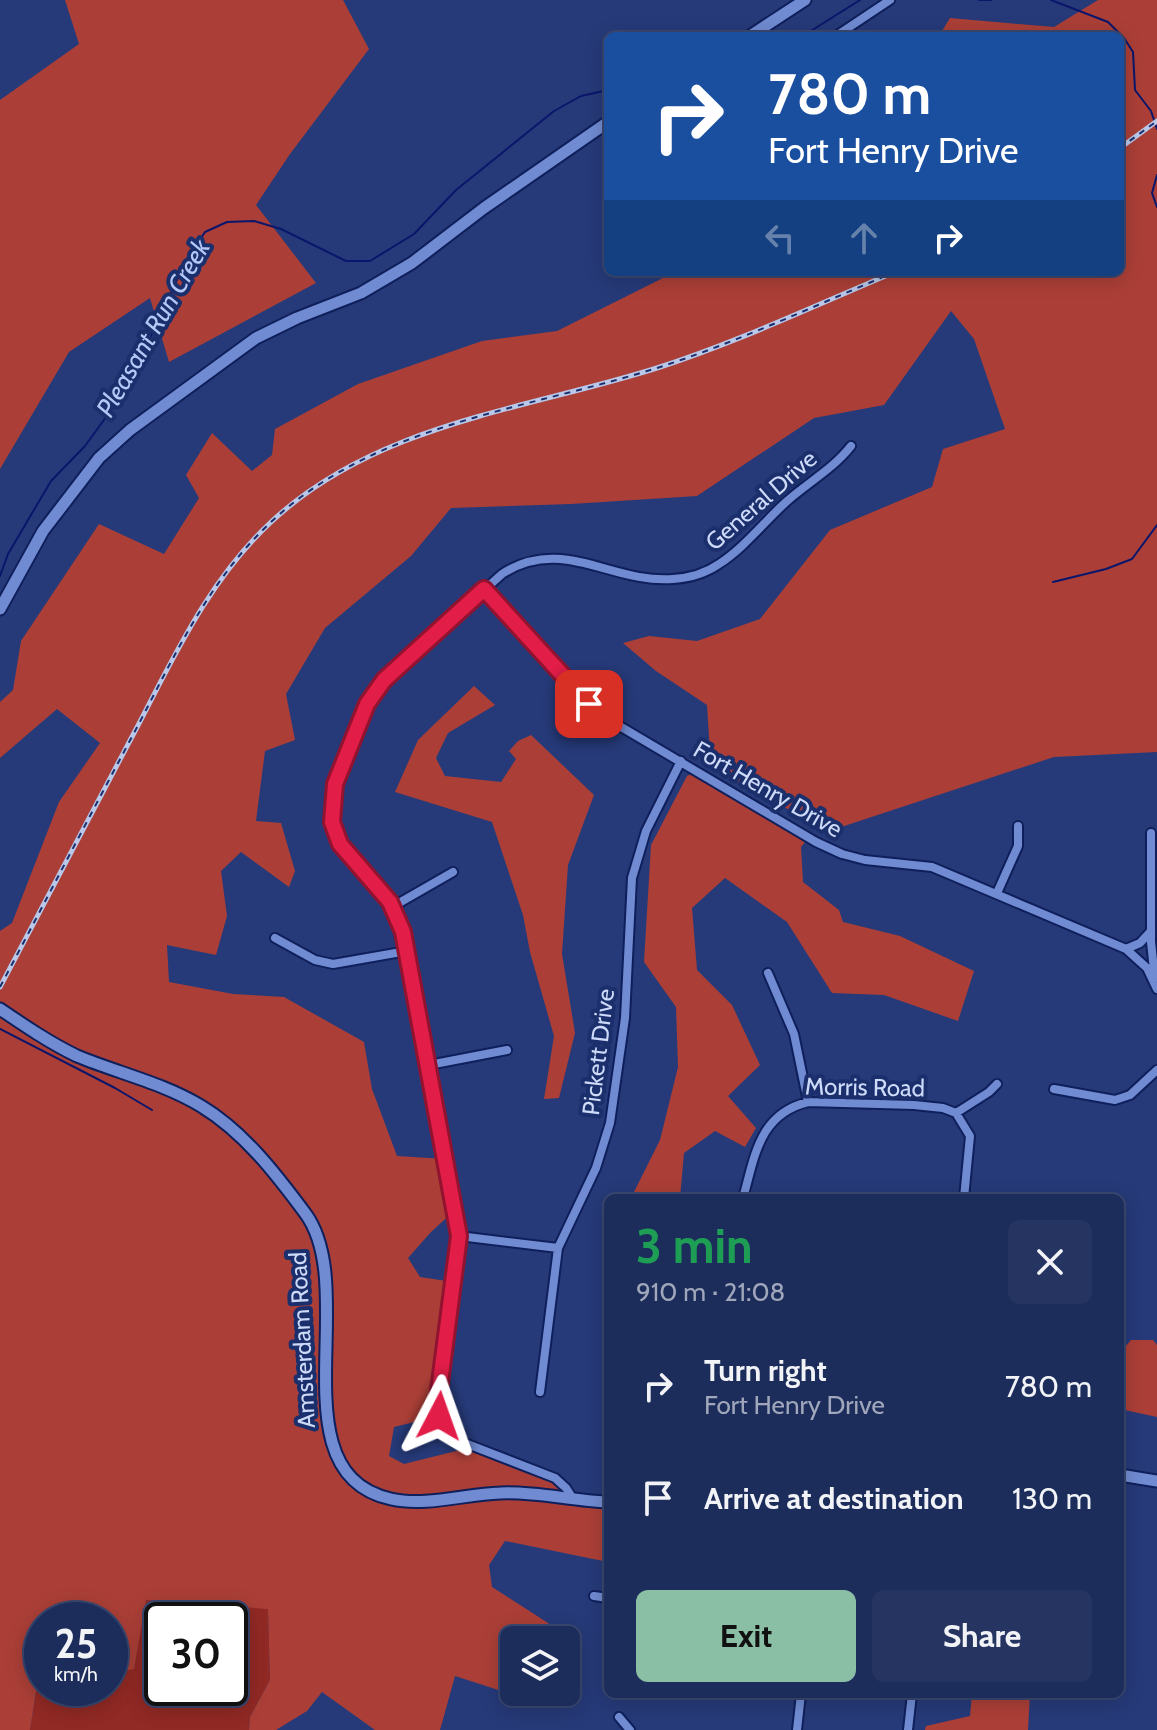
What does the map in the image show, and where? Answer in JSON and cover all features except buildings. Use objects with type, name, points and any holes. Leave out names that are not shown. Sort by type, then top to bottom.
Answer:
[{"type":"street","points":[[757,32],[805,0]]},
{"type":"street","points":[[842,32],[890,0]]},
{"type":"street","points":[[0,609],[43,531],[99,458],[130,430],[256,338],[361,293],[412,263],[484,208],[604,125]]},
{"type":"street","name":"General Drive","points":[[573,1499],[555,1478],[457,1440],[441,1423],[438,1398],[459,1236],[407,951],[392,907],[340,844],[332,822],[335,784],[367,704],[384,680],[512,567],[543,558],[565,558],[645,577],[670,579],[691,576],[727,559],[788,500],[840,460],[851,446]]},
{"type":"street","name":"Fort Henry Drive","points":[[484,589],[589,704],[622,730],[842,854],[865,860],[932,867],[1126,949],[1142,962],[1156,986]]},
{"type":"street","name":"Pickett Drive","points":[[540,1392],[558,1248],[596,1168],[610,1123],[625,1018],[629,906],[637,854],[681,761]]},
{"type":"street","points":[[997,893],[1018,846],[1018,826]]},
{"type":"street","points":[[1151,833],[1151,931],[1156,986]]},
{"type":"street","points":[[392,907],[453,872]]},
{"type":"street","points":[[1126,949],[1140,943],[1151,931]]},
{"type":"street","points":[[275,938],[315,960],[333,964],[407,951]]},
{"type":"street","points":[[768,973],[794,1034],[808,1102]]},
{"type":"street","name":"Amsterdam Road","points":[[0,1009],[57,1046],[182,1095],[203,1107],[241,1137],[305,1213],[316,1229],[324,1269],[328,1309],[329,1434],[342,1465],[365,1487],[384,1497],[405,1501],[513,1492],[604,1502]]},
{"type":"street","points":[[429,1065],[507,1050]]},
{"type":"street","points":[[1054,1089],[1115,1100],[1130,1095],[1157,1070]]},
{"type":"street","points":[[956,1113],[997,1084]]},
{"type":"street","name":"Morris Road","points":[[744,1194],[764,1133],[781,1113],[808,1102],[914,1105],[943,1108],[956,1113],[970,1136],[964,1194]]},
{"type":"street","points":[[459,1236],[558,1248]]},
{"type":"street","points":[[1124,1476],[1157,1481]]},
{"type":"street","points":[[594,1596],[604,1597]]},
{"type":"street","points":[[797,1730],[801,1698]]},
{"type":"street","points":[[908,1730],[912,1698]]},
{"type":"street","points":[[619,1717],[630,1730]]},
{"type":"shaded area","points":[[65,0],[343,0],[369,49],[256,205],[316,283],[169,362],[150,298],[69,352],[0,469],[0,100],[79,44]]},
{"type":"shaded area","points":[[1098,0],[1157,0],[1157,752],[1054,757],[829,831],[711,768],[707,705],[656,671],[623,643],[649,636],[697,641],[760,619],[830,530],[932,487],[943,449],[1005,429],[974,339],[951,311],[884,405],[814,418],[697,496],[451,508],[411,556],[325,628],[286,694],[295,740],[265,751],[256,821],[281,823],[295,871],[289,887],[241,852],[221,871],[227,916],[216,955],[167,945],[169,982],[233,994],[284,997],[364,1042],[372,1089],[397,1156],[445,1159],[454,1211],[408,1258],[420,1277],[453,1282],[439,1416],[394,1427],[389,1456],[404,1464],[472,1447],[555,1478],[573,1499],[604,1502],[604,1561],[505,1541],[489,1565],[492,1587],[550,1626],[500,1626],[500,1690],[455,1676],[440,1730],[375,1730],[322,1692],[307,1711],[276,1730],[249,1730],[250,1717],[270,1680],[268,1609],[248,1608],[248,1602],[146,1600],[134,1669],[128,1670],[128,1602],[24,1602],[24,1706],[34,1706],[30,1730],[0,1730],[0,931],[12,923],[59,802],[100,743],[57,709],[0,758],[0,702],[13,690],[21,641],[99,524],[164,554],[199,498],[186,475],[212,433],[252,471],[272,455],[275,429],[358,384],[482,341],[557,331],[667,276],[1124,276],[1124,32],[941,32],[950,18],[1054,27]]},
{"type":"shaded area","points":[[474,686],[495,705],[448,733],[436,758],[445,776],[501,782],[516,759],[509,751],[518,741],[531,735],[594,795],[568,865],[562,954],[575,1033],[559,1098],[544,1099],[554,1036],[530,952],[523,915],[492,822],[395,792],[418,740]]},
{"type":"shaded area","points":[[698,771],[809,837],[801,847],[803,882],[839,910],[843,922],[900,936],[974,971],[958,1021],[884,995],[832,993],[787,922],[725,878],[692,908],[697,970],[732,1005],[760,1065],[728,1096],[756,1128],[745,1147],[715,1131],[684,1153],[680,1194],[633,1194],[660,1140],[678,1067],[676,1007],[644,962],[651,845],[687,776]]},
{"type":"shaded area","points":[[1131,1340],[1153,1340],[1157,1345],[1157,1417],[1124,1410],[1125,1347]]},
{"type":"shaded area","points":[[144,1606],[144,1706],[248,1706],[248,1607],[268,1608],[270,1680],[250,1717],[249,1730],[30,1730],[34,1706],[128,1706],[128,1669],[134,1668]]},
{"type":"shaded area","points":[[972,1698],[1030,1698],[1028,1730],[925,1730],[926,1726],[970,1716]]},
{"type":"waterway","name":"Pleasant Run Creek","points":[[809,32],[860,0]]},
{"type":"waterway","points":[[979,0],[991,0]]},
{"type":"waterway","points":[[1051,0],[1108,22],[1118,32]]},
{"type":"waterway","points":[[1124,38],[1133,52],[1135,90],[1151,111],[1157,129]]},
{"type":"waterway","name":"Pleasant Run Creek","points":[[0,576],[8,554],[51,481],[85,446],[114,406],[140,360],[186,260],[205,232],[227,222],[254,221],[281,229],[346,261],[370,261],[414,234],[456,190],[554,111],[581,96],[604,91]]},
{"type":"waterway","points":[[1157,175],[1152,193],[1157,207]]},
{"type":"waterway","points":[[1053,582],[1132,559],[1157,525]]},
{"type":"waterway","points":[[0,1029],[152,1110]]},
{"type":"railway","points":[[1124,145],[1157,121]]},
{"type":"railway","points":[[0,987],[193,622],[248,546],[270,523],[311,490],[356,463],[404,442],[453,424],[687,358],[886,276]]},
{"type":"route","points":[[439,1416],[438,1398],[459,1236],[403,932],[390,902],[340,844],[332,822],[332,796],[358,724],[367,704],[384,680],[484,589],[589,704]]}]
